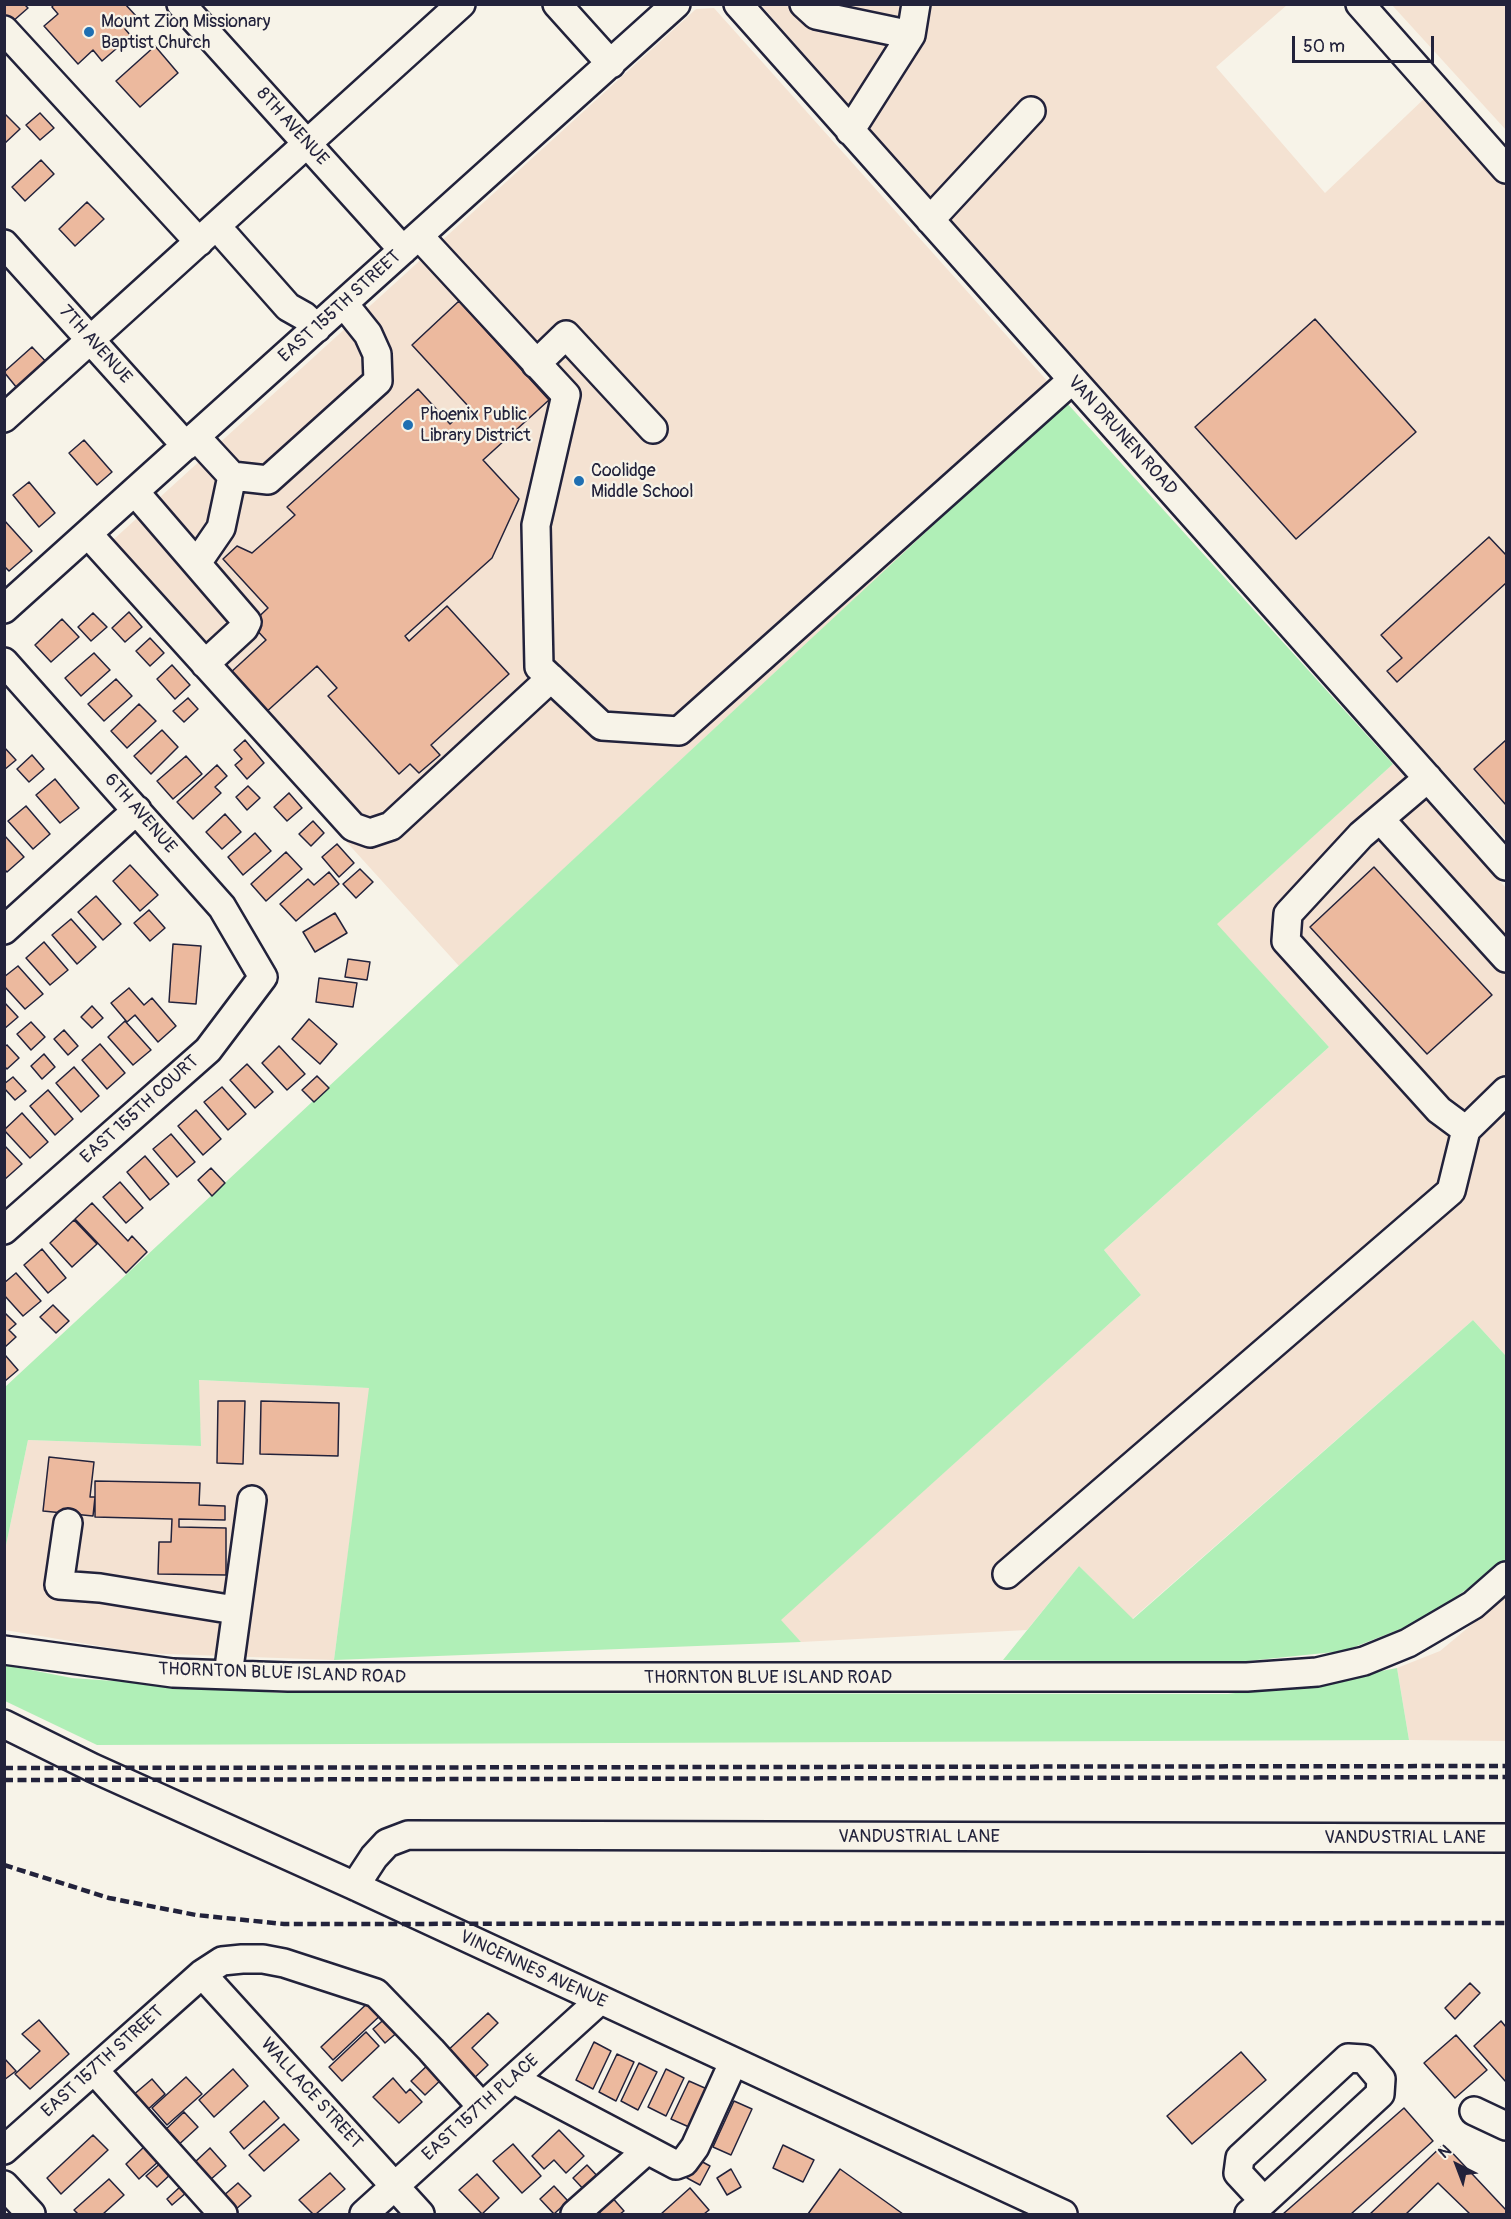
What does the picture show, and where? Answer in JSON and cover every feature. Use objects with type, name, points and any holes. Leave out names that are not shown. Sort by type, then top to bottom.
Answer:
[{"type":"street","name":"8TH AVENUE","points":[[181,4],[307,144],[566,395],[536,525],[540,667],[551,678]]},
{"type":"street","points":[[4,418],[461,4]]},
{"type":"street","points":[[557,4],[611,64]]},
{"type":"street","name":"EAST 155TH STREET","points":[[4,609],[676,4]]},
{"type":"street","name":"VAN DRUNEN ROAD","points":[[738,4],[1506,866]]},
{"type":"street","points":[[804,4],[816,15],[911,35]]},
{"type":"street","points":[[850,131],[911,35],[916,4]]},
{"type":"street","points":[[1360,4],[1506,169]]},
{"type":"street","points":[[4,30],[199,242]]},
{"type":"street","points":[[930,220],[1031,111]]},
{"type":"street","points":[[226,237],[288,307],[304,316],[317,328]]},
{"type":"street","name":"7TH AVENUE","points":[[4,244],[91,340],[191,441],[232,476]]},
{"type":"street","points":[[197,563],[221,528],[232,476],[268,480],[378,381],[377,354],[368,334],[344,304]]},
{"type":"street","points":[[536,364],[566,335],[653,429]]},
{"type":"street","points":[[88,534],[353,827],[370,833],[391,826],[551,678],[602,726],[679,731],[1072,380]]},
{"type":"street","points":[[135,492],[247,622],[244,628],[206,664]]},
{"type":"street","name":"6TH AVENUE","points":[[4,662],[222,907],[263,977]]},
{"type":"street","points":[[1428,778],[1361,835],[1288,914],[1286,941],[1439,1110],[1466,1130]]},
{"type":"street","points":[[4,930],[137,810]]},
{"type":"street","points":[[1380,819],[1506,958]]},
{"type":"street","name":"EAST 155TH COURT","points":[[4,1230],[208,1050],[263,977]]},
{"type":"street","points":[[1007,1574],[1451,1191],[1466,1130],[1506,1091]]},
{"type":"street","points":[[228,1675],[235,1610],[252,1500]]},
{"type":"street","points":[[68,1523],[59,1585],[100,1587],[235,1610]]},
{"type":"street","name":"THORNTON BLUE ISLAND ROAD","points":[[4,1650],[173,1673],[228,1675],[444,1679],[1247,1677],[1305,1672],[1364,1661],[1408,1643],[1473,1605],[1506,1576]]},
{"type":"street","name":"VINCENNES AVENUE","points":[[4,1724],[93,1768],[355,1886],[732,2063],[1063,2214]]},
{"type":"street","name":"VANDUSTRIAL LANE","points":[[355,1886],[374,1857],[387,1843],[408,1835],[1506,1838]]},
{"type":"street","name":"EAST 157TH STREET","points":[[4,2150],[202,1974],[222,1961],[263,1959],[284,1963],[376,1993],[432,2050],[482,2108]]},
{"type":"street","name":"WALLACE STREET","points":[[202,1974],[420,2214]]},
{"type":"street","name":"EAST 157TH PLACE","points":[[364,2214],[599,2001]]},
{"type":"street","points":[[1348,2058],[1364,2059],[1382,2079],[1380,2094],[1256,2208],[1238,2174],[1240,2158],[1348,2058]]},
{"type":"street","points":[[513,2079],[676,2165],[684,2162],[694,2146],[732,2063]]},
{"type":"street","points":[[94,2070],[223,2214]]},
{"type":"street","points":[[1474,2111],[1506,2126]]},
{"type":"street","points":[[575,2214],[646,2151]]},
{"type":"street","points":[[4,2185],[31,2214]]},
{"type":"shaded area","points":[[761,5],[1287,5],[1216,67],[1325,193],[1427,96],[1506,183],[1506,840],[1098,391]]},
{"type":"shaded area","points":[[1392,5],[1506,5],[1506,130]]},
{"type":"shaded area","name":"Coolidge Middle School","points":[[714,8],[1066,402],[459,966],[91,560],[696,9]]},
{"type":"shaded area","points":[[1393,764],[1506,888],[1506,1356],[1473,1320],[1132,1619],[1079,1566],[1027,1630],[801,1642],[780,1620],[1141,1295],[1104,1250],[1329,1047],[1216,924]]},
{"type":"shaded area","points":[[198,1380],[370,1388],[334,1660],[140,1653],[5,1630],[5,1550],[28,1440],[201,1446]]},
{"type":"shaded area","points":[[1506,1596],[1506,1741],[1409,1740],[1397,1668],[1440,1651]]},
{"type":"green space","points":[[1066,402],[1393,764],[1217,924],[1329,1047],[1104,1250],[1141,1295],[781,1620],[801,1642],[334,1660],[369,1388],[199,1380],[201,1446],[28,1440],[5,1550],[5,1387]]},
{"type":"green space","points":[[1473,1320],[1506,1356],[1506,1562],[1421,1621],[1344,1651],[1247,1661],[1003,1660],[1079,1566],[1133,1619]]},
{"type":"green space","points":[[5,1665],[72,1678],[279,1693],[1228,1694],[1335,1680],[1397,1668],[1409,1740],[97,1745],[5,1701]]},
{"type":"building","points":[[4,4],[24,4],[28,8],[12,22],[4,14]]},
{"type":"building","name":"Mount Zion Missionary Baptist Church","points":[[54,4],[125,4],[137,17],[125,29],[131,36],[102,61],[93,50],[78,64],[44,26],[58,14],[52,7]]},
{"type":"building","points":[[155,46],[178,73],[140,107],[116,81]]},
{"type":"building","points":[[4,113],[20,129],[4,144]]},
{"type":"building","points":[[40,113],[54,128],[40,140],[26,125]]},
{"type":"building","points":[[41,160],[54,174],[25,201],[12,187]]},
{"type":"building","points":[[87,202],[104,219],[75,246],[59,229]]},
{"type":"building","points":[[459,301],[549,400],[483,460],[519,499],[492,558],[405,636],[409,641],[447,606],[509,674],[431,745],[440,755],[419,773],[410,764],[399,774],[328,696],[337,688],[317,666],[264,714],[229,674],[266,640],[251,624],[268,608],[223,559],[237,546],[252,553],[295,515],[287,507],[418,389],[450,424],[469,407],[412,345]]},
{"type":"building","points":[[1315,319],[1416,432],[1296,539],[1195,427]]},
{"type":"building","points":[[32,347],[50,366],[21,393],[4,372]]},
{"type":"building","points":[[84,440],[112,472],[97,485],[69,453]]},
{"type":"building","points":[[29,482],[55,513],[39,527],[13,495]]},
{"type":"building","points":[[4,520],[32,551],[9,571],[4,566]]},
{"type":"building","points":[[1489,537],[1506,555],[1506,583],[1397,682],[1387,671],[1402,658],[1381,635]]},
{"type":"building","points":[[129,612],[142,627],[125,642],[112,628]]},
{"type":"building","points":[[93,613],[107,627],[91,641],[78,627]]},
{"type":"building","points":[[62,619],[79,637],[51,662],[35,645]]},
{"type":"building","points":[[150,638],[164,653],[150,666],[136,651]]},
{"type":"building","points":[[94,653],[110,670],[81,696],[65,678]]},
{"type":"building","points":[[172,665],[190,685],[175,699],[157,679]]},
{"type":"building","points":[[116,679],[132,696],[104,721],[88,704]]},
{"type":"building","points":[[188,698],[198,709],[184,722],[173,711]]},
{"type":"building","points":[[139,704],[156,721],[127,748],[111,731]]},
{"type":"building","points":[[162,730],[178,747],[151,774],[134,756]]},
{"type":"building","points":[[245,740],[264,763],[247,779],[235,765],[242,759],[234,750]]},
{"type":"building","points":[[1506,740],[1506,805],[1474,769]]},
{"type":"building","points":[[4,747],[16,760],[4,770]]},
{"type":"building","points":[[32,755],[44,769],[29,782],[17,769]]},
{"type":"building","points":[[186,756],[202,774],[173,799],[157,781]]},
{"type":"building","points":[[217,765],[227,776],[215,787],[221,793],[193,819],[177,802]]},
{"type":"building","points":[[55,779],[79,808],[60,823],[36,795]]},
{"type":"building","points":[[248,786],[260,798],[247,810],[236,797]]},
{"type":"building","points":[[289,793],[302,808],[287,821],[274,807]]},
{"type":"building","points":[[26,806],[50,834],[33,849],[8,821]]},
{"type":"building","points":[[225,814],[241,832],[222,849],[206,832]]},
{"type":"building","points":[[313,821],[324,833],[311,846],[299,834]]},
{"type":"building","points":[[255,833],[271,851],[243,875],[228,857]]},
{"type":"building","points":[[4,835],[24,857],[7,872],[4,869]]},
{"type":"building","points":[[337,844],[354,863],[339,877],[322,857]]},
{"type":"building","points":[[286,852],[302,869],[266,901],[251,884]]},
{"type":"building","points":[[130,865],[158,895],[140,911],[113,881]]},
{"type":"building","points":[[1374,867],[1492,995],[1427,1054],[1310,927]]},
{"type":"building","points":[[360,869],[373,882],[356,898],[343,884]]},
{"type":"building","points":[[329,872],[339,884],[296,921],[280,904],[308,879],[314,885]]},
{"type":"building","points":[[96,896],[121,924],[103,940],[78,912]]},
{"type":"building","points":[[149,910],[165,928],[150,941],[134,923]]},
{"type":"building","points":[[335,913],[347,933],[315,952],[303,932]]},
{"type":"building","points":[[71,919],[96,947],[77,964],[52,935]]},
{"type":"building","points":[[44,942],[68,970],[50,985],[26,958]]},
{"type":"building","points":[[173,944],[201,946],[196,1004],[169,1002]]},
{"type":"building","points":[[348,959],[370,962],[367,980],[345,977]]},
{"type":"building","points":[[18,966],[43,994],[25,1009],[4,986],[4,977]]},
{"type":"building","points":[[319,978],[357,983],[353,1007],[316,1002]]},
{"type":"building","points":[[129,988],[144,1005],[152,998],[176,1026],[158,1042],[135,1015],[127,1022],[111,1003]]},
{"type":"building","points":[[4,1002],[18,1017],[4,1029]]},
{"type":"building","points":[[92,1006],[103,1018],[92,1028],[81,1017]]},
{"type":"building","points":[[309,1019],[337,1044],[320,1064],[292,1039]]},
{"type":"building","points":[[125,1021],[151,1050],[133,1065],[108,1037]]},
{"type":"building","points":[[31,1022],[45,1037],[31,1050],[17,1034]]},
{"type":"building","points":[[64,1030],[78,1046],[68,1055],[54,1039]]},
{"type":"building","points":[[100,1044],[125,1073],[107,1089],[82,1060]]},
{"type":"building","points":[[7,1045],[19,1058],[7,1069],[4,1066],[4,1047]]},
{"type":"building","points":[[279,1046],[305,1074],[287,1090],[262,1063]]},
{"type":"building","points":[[44,1054],[55,1067],[42,1079],[31,1066]]},
{"type":"building","points":[[247,1064],[273,1092],[255,1108],[230,1080]]},
{"type":"building","points":[[74,1067],[99,1096],[81,1112],[56,1083]]},
{"type":"building","points":[[317,1076],[329,1088],[314,1102],[302,1090]]},
{"type":"building","points":[[13,1077],[26,1091],[15,1100],[4,1088],[4,1084]]},
{"type":"building","points":[[222,1087],[246,1114],[228,1130],[204,1102]]},
{"type":"building","points":[[48,1090],[73,1119],[55,1135],[30,1106]]},
{"type":"building","points":[[196,1110],[221,1139],[203,1155],[178,1126]]},
{"type":"building","points":[[22,1113],[48,1142],[30,1158],[4,1130]]},
{"type":"building","points":[[171,1134],[195,1162],[177,1177],[153,1149]]},
{"type":"building","points":[[4,1145],[22,1164],[4,1180]]},
{"type":"building","points":[[145,1156],[169,1184],[150,1200],[127,1172]]},
{"type":"building","points":[[211,1168],[225,1183],[212,1196],[198,1180]]},
{"type":"building","points":[[120,1182],[143,1208],[126,1223],[103,1197]]},
{"type":"building","points":[[92,1203],[128,1241],[132,1236],[147,1252],[126,1273],[75,1219]]},
{"type":"building","points":[[74,1220],[97,1244],[72,1267],[50,1243]]},
{"type":"building","points":[[42,1249],[66,1278],[48,1293],[24,1265]]},
{"type":"building","points":[[16,1273],[41,1301],[23,1316],[4,1295],[4,1283]]},
{"type":"building","points":[[53,1305],[69,1321],[56,1333],[40,1317]]},
{"type":"building","points":[[4,1312],[16,1324],[9,1330],[16,1337],[5,1347]]},
{"type":"building","points":[[5,1355],[18,1370],[4,1381]]},
{"type":"building","points":[[218,1401],[245,1401],[243,1464],[217,1463]]},
{"type":"building","points":[[261,1401],[339,1403],[338,1456],[260,1454]]},
{"type":"building","points":[[49,1457],[94,1462],[90,1497],[95,1497],[93,1516],[43,1511]]},
{"type":"building","points":[[95,1481],[200,1483],[199,1505],[225,1506],[225,1520],[179,1519],[179,1527],[226,1528],[226,1575],[158,1574],[159,1542],[171,1542],[172,1519],[95,1517]]},
{"type":"building","points":[[1470,1983],[1480,1993],[1455,2019],[1445,2008]]},
{"type":"building","points":[[373,1998],[385,2011],[333,2060],[321,2047]]},
{"type":"building","points":[[488,2013],[498,2023],[472,2048],[488,2065],[471,2081],[445,2053]]},
{"type":"building","points":[[388,2016],[400,2030],[385,2043],[373,2029]]},
{"type":"building","points":[[39,2020],[69,2054],[30,2089],[15,2074],[40,2051],[22,2034]]},
{"type":"building","points":[[1501,2021],[1506,2027],[1506,2082],[1474,2046]]},
{"type":"building","points":[[366,2032],[379,2046],[342,2081],[329,2067]]},
{"type":"building","points":[[1456,2035],[1487,2070],[1455,2098],[1424,2063]]},
{"type":"building","points":[[594,2042],[611,2051],[593,2089],[576,2080]]},
{"type":"building","points":[[1241,2052],[1266,2080],[1192,2144],[1167,2116]]},
{"type":"building","points":[[617,2054],[634,2062],[616,2101],[599,2092]]},
{"type":"building","points":[[4,2058],[16,2071],[4,2080]]},
{"type":"building","points":[[431,2062],[444,2077],[425,2095],[411,2081]]},
{"type":"building","points":[[639,2063],[657,2072],[638,2110],[621,2101]]},
{"type":"building","points":[[233,2069],[248,2086],[214,2117],[199,2100]]},
{"type":"building","points":[[666,2069],[684,2078],[666,2116],[648,2107]]},
{"type":"building","points":[[186,2077],[202,2094],[167,2125],[152,2108]]},
{"type":"building","points":[[393,2078],[406,2093],[410,2089],[422,2102],[399,2123],[373,2097]]},
{"type":"building","points":[[152,2079],[165,2094],[145,2112],[132,2096]]},
{"type":"building","points":[[689,2081],[707,2089],[689,2127],[671,2119]]},
{"type":"building","points":[[264,2101],[279,2118],[244,2149],[230,2132]]},
{"type":"building","points":[[734,2101],[752,2109],[731,2155],[713,2147]]},
{"type":"building","points":[[1404,2108],[1433,2141],[1351,2214],[1283,2214]]},
{"type":"building","points":[[184,2112],[198,2127],[175,2148],[162,2133]]},
{"type":"building","points":[[284,2124],[299,2140],[264,2171],[249,2155]]},
{"type":"building","points":[[559,2130],[584,2156],[566,2173],[554,2160],[544,2169],[532,2156]]},
{"type":"building","points":[[93,2135],[108,2150],[61,2194],[47,2178]]},
{"type":"building","points":[[513,2144],[541,2176],[522,2193],[493,2161]]},
{"type":"building","points":[[1444,2144],[1506,2210],[1506,2214],[1470,2214],[1438,2183],[1406,2214],[1370,2214]]},
{"type":"building","points":[[783,2145],[814,2160],[803,2182],[773,2168]]},
{"type":"building","points":[[145,2146],[159,2161],[139,2179],[126,2164]]},
{"type":"building","points":[[210,2148],[226,2166],[210,2180],[195,2162]]},
{"type":"building","points":[[697,2159],[710,2166],[700,2185],[687,2178]]},
{"type":"building","points":[[163,2161],[173,2172],[157,2187],[146,2176]]},
{"type":"building","points":[[587,2165],[601,2180],[587,2193],[573,2178]]},
{"type":"building","points":[[731,2169],[741,2187],[727,2195],[717,2178]]},
{"type":"building","points":[[840,2169],[903,2214],[808,2214]]},
{"type":"building","points":[[330,2173],[345,2189],[316,2214],[313,2214],[299,2200]]},
{"type":"building","points":[[477,2174],[499,2198],[482,2214],[459,2190]]},
{"type":"building","points":[[109,2179],[124,2195],[103,2214],[78,2214],[74,2210]]},
{"type":"building","points":[[238,2183],[251,2196],[235,2210],[222,2197]]},
{"type":"building","points":[[181,2186],[187,2192],[172,2205],[167,2199]]},
{"type":"building","points":[[554,2186],[568,2201],[554,2214],[540,2199]]},
{"type":"building","points":[[690,2188],[709,2210],[704,2214],[661,2214]]},
{"type":"building","points":[[610,2195],[624,2211],[620,2214],[601,2214],[595,2208]]},
{"type":"railway","points":[[4,1768],[1506,1766]]},
{"type":"railway","points":[[4,1780],[1506,1777]]},
{"type":"railway","points":[[4,1865],[109,1898],[196,1915],[284,1924],[1506,1923]]},
{"type":"place","name":"Mount Zion Missionary Baptist Church","points":[[89,32]]},
{"type":"place","name":"Phoenix Public Library District","points":[[408,425]]},
{"type":"place","name":"Coolidge Middle School","points":[[579,481]]}]
